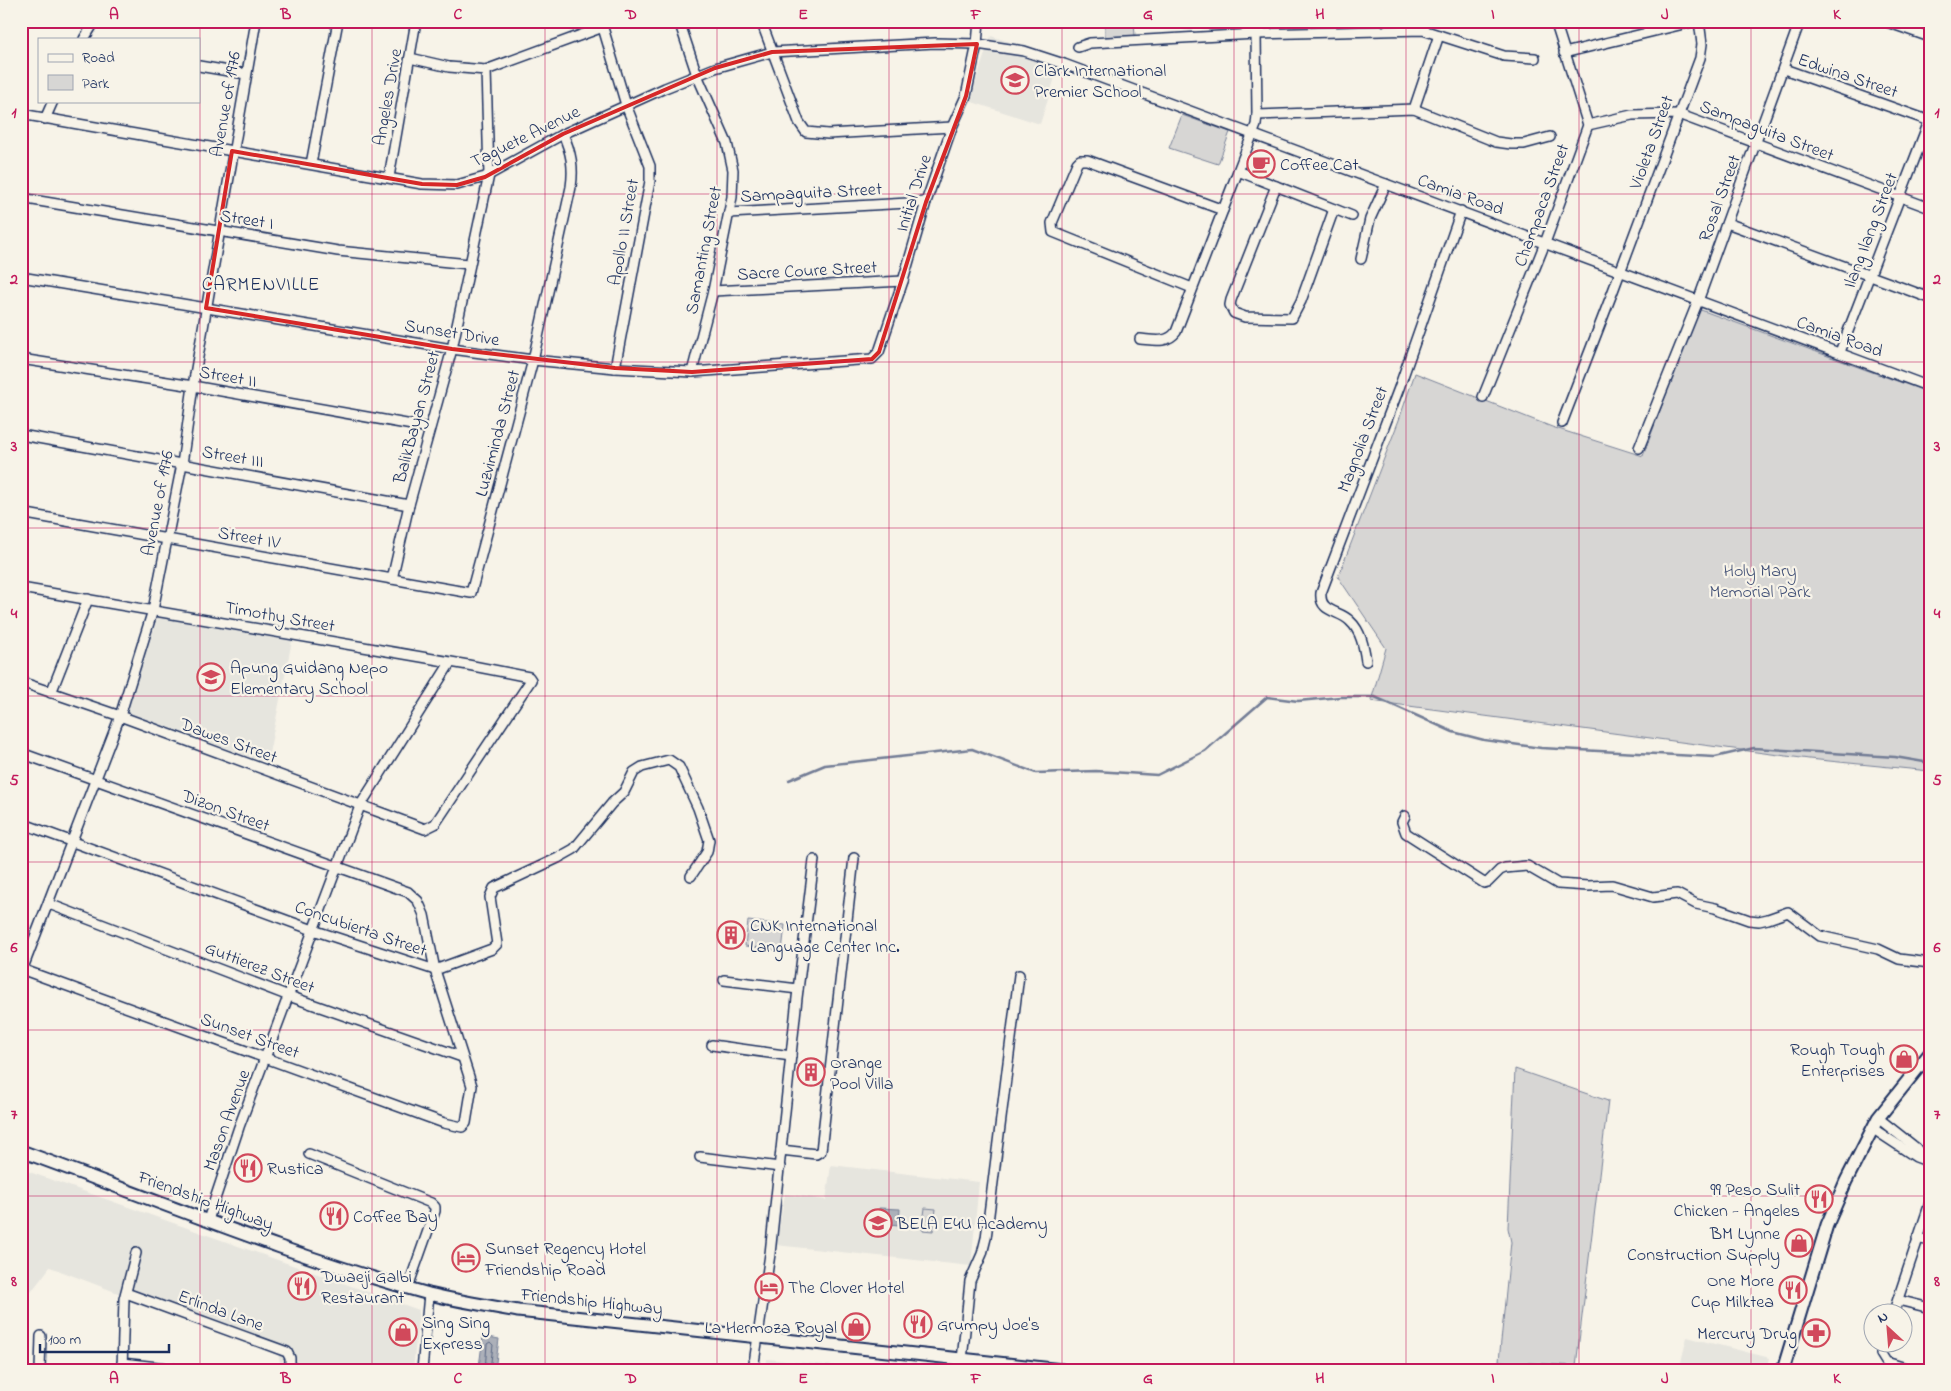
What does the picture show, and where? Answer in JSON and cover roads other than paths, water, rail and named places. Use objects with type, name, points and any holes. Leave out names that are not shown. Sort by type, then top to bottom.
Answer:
[{"type":"main road","points":[[1783,1370],[1826,1225],[1875,1123],[1930,1053]]},
{"type":"main road","name":"Friendship Highway","points":[[21,1151],[364,1275],[429,1294],[518,1311],[757,1336],[961,1365],[1062,1370]]},
{"type":"street","points":[[85,38],[95,21]]},
{"type":"street","name":"Avenue of 1976","points":[[22,970],[120,716],[153,610],[182,464],[232,151],[256,21]]},
{"type":"street","points":[[311,164],[338,21]]},
{"type":"street","name":"Angeles Drive","points":[[389,177],[416,21]]},
{"type":"street","name":"Samanting Street","points":[[679,21],[698,75],[728,143],[733,170],[732,196],[713,291],[692,372]]},
{"type":"street","points":[[761,21],[799,122],[806,132],[822,134],[952,127]]},
{"type":"street","name":"Initial Drive","points":[[880,352],[926,202],[952,127],[966,96],[977,44],[979,21]]},
{"type":"street","points":[[1555,21],[1588,125]]},
{"type":"street","points":[[1564,53],[1698,21]]},
{"type":"street","name":"Violeta Street","points":[[1562,423],[1700,58],[1702,44],[1698,21]]},
{"type":"street","name":"Rosal Street","points":[[1639,448],[1698,301],[1800,21]]},
{"type":"street","points":[[1884,21],[1930,37]]},
{"type":"street","points":[[410,58],[449,67],[486,70],[602,24]]},
{"type":"street","name":"Apollo II Street","points":[[602,24],[626,105],[650,166],[650,181],[615,368]]},
{"type":"street","points":[[1078,46],[1090,43],[1256,34],[1423,30],[1504,56],[1535,58]]},
{"type":"street","points":[[1140,339],[1169,340],[1176,332],[1253,134],[1257,115],[1256,34]]},
{"type":"street","points":[[1414,109],[1439,35]]},
{"type":"street","name":"Taguete Avenue","points":[[21,114],[422,184],[456,185],[489,174],[564,134],[626,105],[698,75],[772,52],[934,43],[977,44]]},
{"type":"street","name":"Camia Road","points":[[977,44],[1024,51],[1056,61],[1930,387]]},
{"type":"street","points":[[200,66],[246,74]]},
{"type":"street","name":"Edwina Street","points":[[1784,69],[1930,120]]},
{"type":"street","name":"BalikBayan Street","points":[[392,579],[408,505],[452,349],[489,174],[486,70]]},
{"type":"street","points":[[45,119],[53,102]]},
{"type":"street","points":[[1257,115],[1414,109],[1496,142],[1524,144],[1550,137]]},
{"type":"street","name":"Sampaguita Street","points":[[1588,125],[1632,115],[1678,114],[1930,208]]},
{"type":"street","name":"Ilang Ilang Street","points":[[1840,352],[1930,120]]},
{"type":"street","name":"Champaca Street","points":[[1483,397],[1545,243],[1588,125]]},
{"type":"street","name":"Luzviminda Street","points":[[471,593],[533,360],[574,172],[564,134]]},
{"type":"street","points":[[1192,288],[1058,235],[1053,232],[1051,227],[1055,215],[1077,163],[1083,160],[1223,210]]},
{"type":"street","points":[[1238,171],[1352,216]]},
{"type":"street","points":[[1361,259],[1370,219],[1386,184]]},
{"type":"street","points":[[1276,186],[1231,300],[1230,305],[1234,312],[1246,317],[1292,318],[1299,306],[1334,209]]},
{"type":"street","name":"Street I","points":[[21,198],[338,251],[469,264]]},
{"type":"street","name":"Sampaguita Street","points":[[728,213],[926,202]]},
{"type":"street","name":"Magnolia Street","points":[[1366,661],[1364,647],[1356,628],[1344,616],[1327,609],[1323,605],[1320,600],[1321,593],[1399,388],[1461,212]]},
{"type":"street","points":[[1727,223],[1930,298]]},
{"type":"street","name":"Sunset Drive","points":[[21,277],[452,349],[533,360],[615,368],[692,372],[872,359],[880,352]]},
{"type":"street","name":"Sacre Coure Street","points":[[713,291],[903,281]]},
{"type":"street","name":"Street II","points":[[21,359],[193,386],[429,428]]},
{"type":"street","name":"Street III","points":[[21,435],[408,505]]},
{"type":"street","name":"Street IV","points":[[21,513],[471,593]]},
{"type":"street","name":"Timothy Street","points":[[21,588],[530,677],[531,680],[435,824],[425,829]]},
{"type":"street","points":[[51,693],[88,599]]},
{"type":"street","name":"Mason Avenue","points":[[208,1220],[239,1127],[360,806],[450,663]]},
{"type":"street","name":"Dawes Street","points":[[21,682],[120,716],[425,829]]},
{"type":"street","name":"Dizon Street","points":[[21,753],[408,892],[418,900],[424,915],[435,970]]},
{"type":"street","name":"Concubierta Street","points":[[21,823],[313,930],[435,970],[492,949],[497,944],[490,896],[494,888],[574,849],[612,803],[624,792],[634,772],[642,767],[669,760],[679,767],[709,840],[707,852],[691,876]]},
{"type":"street","points":[[1405,816],[1402,822],[1406,833],[1484,883],[1488,882],[1500,870],[1505,868],[1527,866],[1558,884],[1612,886],[1653,897],[1677,894],[1696,904],[1715,908],[1749,920],[1768,919],[1788,912],[1820,936],[1878,949],[1899,959],[1930,963]]},
{"type":"street","points":[[782,1150],[816,1154],[821,1152],[854,858]]},
{"type":"street","points":[[753,1370],[770,1254],[798,989],[814,860]]},
{"type":"street","name":"Guttierez Street","points":[[49,904],[289,996],[462,1057]]},
{"type":"street","name":"Sunset Street","points":[[22,970],[444,1123],[462,1127],[466,1123],[472,1086],[462,1057]]},
{"type":"street","points":[[435,970],[462,1057]]},
{"type":"street","points":[[961,1365],[970,1281],[982,1254],[986,1238],[1020,975]]},
{"type":"street","points":[[724,980],[798,989]]},
{"type":"street","points":[[712,1045],[791,1056]]},
{"type":"street","points":[[1875,1123],[1894,1131],[1920,1151],[1927,1163]]},
{"type":"street","points":[[1875,1123],[1888,1139],[1927,1163]]},
{"type":"street","points":[[1888,1139],[1894,1131]]},
{"type":"street","points":[[309,1154],[435,1206],[435,1212],[408,1287]]},
{"type":"street","points":[[700,1157],[780,1166]]},
{"type":"street","points":[[1897,1304],[1917,1238],[1930,1204]]},
{"type":"street","points":[[1917,1238],[1930,1241]]},
{"type":"street","points":[[136,1254],[126,1293],[122,1367],[184,1370]]},
{"type":"street","name":"Erlinda Lane","points":[[126,1293],[287,1352],[290,1358],[290,1370]]},
{"type":"street","points":[[422,1370],[429,1294]]},
{"type":"street","points":[[1898,1300],[1930,1308]]},
{"type":"street","points":[[40,1370],[41,1336]]},
{"type":"street","points":[[1882,1354],[1888,1364],[1912,1370]]},
{"type":"water","points":[[879,1208],[900,1209],[899,1225],[878,1223]]},
{"type":"water","points":[[483,1336],[499,1339],[495,1370],[479,1367]]},
{"type":"waterway","points":[[789,780],[825,765],[972,749],[1036,773],[1096,771],[1157,775],[1205,751],[1267,697],[1298,701],[1340,697],[1375,697],[1453,732],[1484,740],[1541,748],[1715,757],[1754,748],[1895,757],[1930,763]]},
{"type":"place","name":"Clark International Premier School","points":[[1015,80]]},
{"type":"place","name":"Coffee Cat","points":[[1261,164]]},
{"type":"place","name":"Apung Guidang Nepo Elementary School","points":[[211,677]]},
{"type":"place","name":"CNK International Language Center Inc.","points":[[731,935]]},
{"type":"place","name":"Rough Tough Enterprises","points":[[1904,1059]]},
{"type":"place","name":"Orange Pool Villa","points":[[811,1072]]},
{"type":"place","name":"Rustica","points":[[248,1168]]},
{"type":"place","name":"99 Peso Sulit Chicken - Angeles","points":[[1819,1199]]},
{"type":"place","name":"Coffee Bay","points":[[334,1216]]},
{"type":"place","name":"BELA E4U Academy","points":[[878,1223]]},
{"type":"place","name":"BM Lynne Construction Supply","points":[[1799,1243]]},
{"type":"place","name":"Sunset Regency Hotel Friendship Road","points":[[466,1258]]},
{"type":"place","name":"Dwaeji Galbi Restaurant","points":[[302,1286]]},
{"type":"place","name":"The Clover Hotel","points":[[769,1287]]},
{"type":"place","name":"One More Cup Milktea","points":[[1793,1290]]},
{"type":"place","name":"Grumpy Joe's","points":[[918,1324]]},
{"type":"place","name":"La Hermoza Royal","points":[[856,1327]]},
{"type":"place","name":"Sing Sing Express","points":[[403,1332]]},
{"type":"place","name":"Mercury Drug","points":[[1816,1333]]},
{"type":"district","name":"CARMENVILLE","points":[[261,283]]},
{"type":"park label","name":"Holy Mary Memorial Park","points":[[1760,580]]}]
